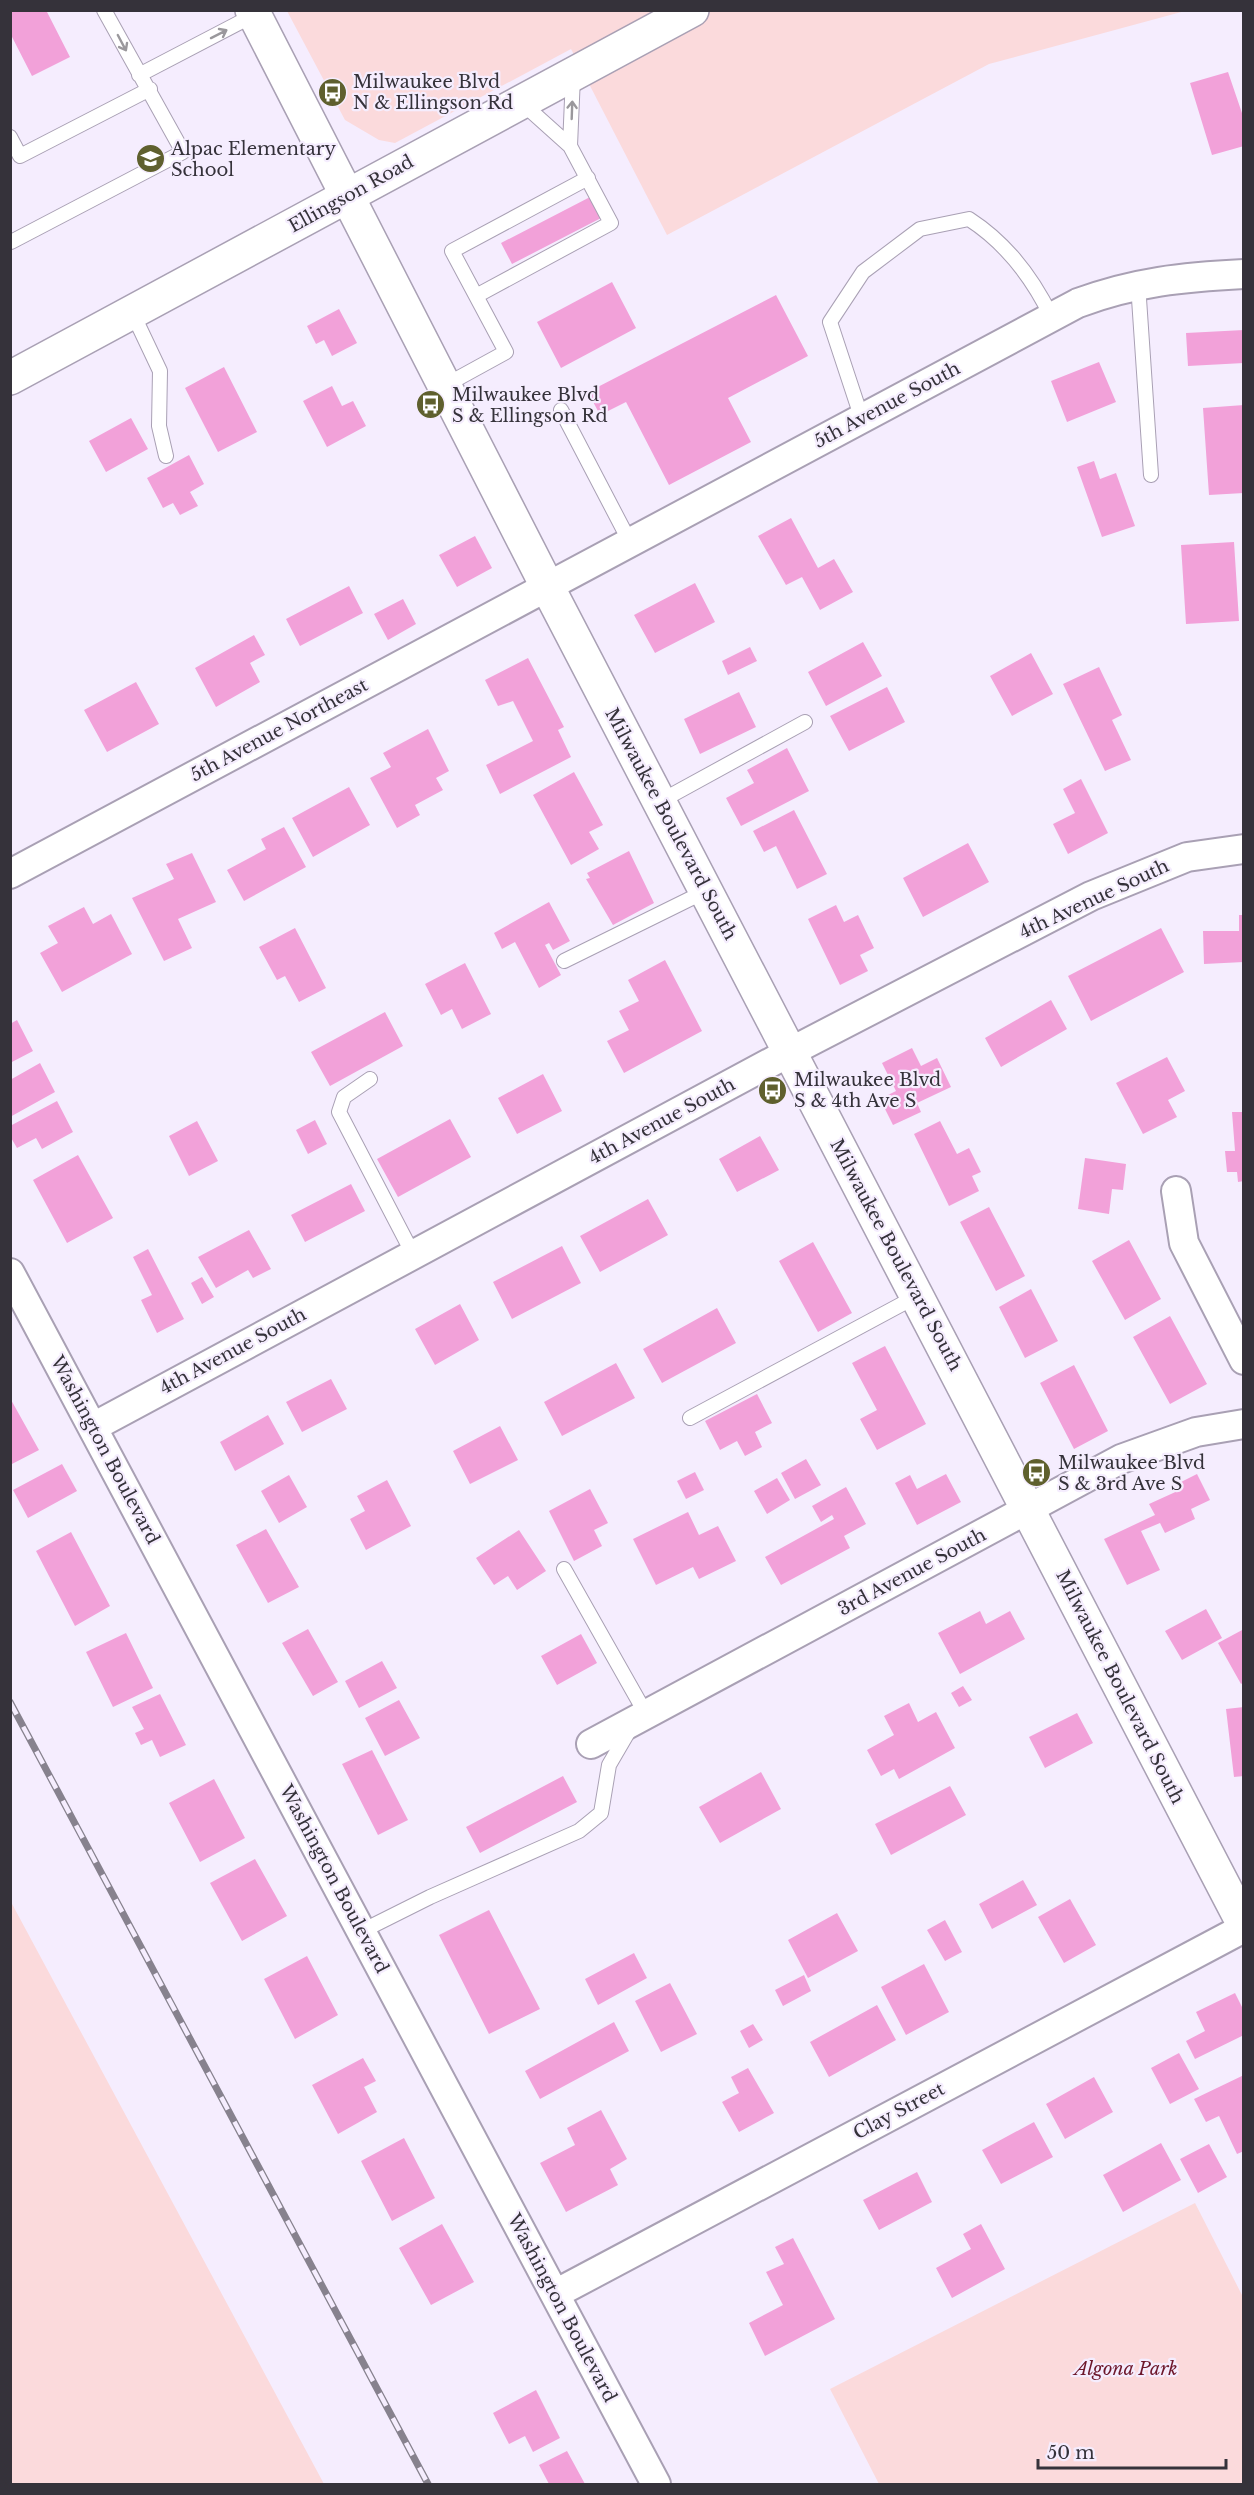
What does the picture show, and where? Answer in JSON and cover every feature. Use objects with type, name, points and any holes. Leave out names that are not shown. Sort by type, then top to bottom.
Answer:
[{"type":"street","name":"Ellingson Road","points":[[10,378],[133,314],[692,10]]},
{"type":"street","name":"Milwaukee Boulevard South","points":[[253,13],[547,586],[1244,1927]]},
{"type":"street","name":"5th Avenue South","points":[[547,586],[1078,303],[1138,284],[1186,277],[1244,274]]},
{"type":"street","name":"5th Avenue Northeast","points":[[10,874],[547,586]]},
{"type":"street","name":"4th Avenue South","points":[[93,1427],[790,1052],[1091,896],[1187,857],[1244,849]]},
{"type":"street","points":[[1176,1191],[1184,1243],[1244,1360]]},
{"type":"street","name":"Washington Boulevard","points":[[10,1273],[656,2484]]},
{"type":"street","name":"3rd Avenue South","points":[[591,1744],[1121,1460],[1157,1444],[1196,1432],[1244,1424]]},
{"type":"street","name":"Clay Street","points":[[555,2294],[1244,1927]]},
{"type":"lane","points":[[11,242],[183,152],[104,10]]},
{"type":"lane","points":[[139,75],[253,13]]},
{"type":"lane","points":[[570,146],[573,75]]},
{"type":"lane","points":[[10,137],[20,156],[150,89]]},
{"type":"lane","points":[[476,296],[611,223],[570,146],[521,102]]},
{"type":"lane","points":[[444,386],[506,352],[452,251],[588,178]]},
{"type":"lane","points":[[859,420],[859,410],[830,322],[863,272],[920,229],[969,219],[994,236],[1036,286],[1051,316]]},
{"type":"lane","points":[[1138,284],[1151,475]]},
{"type":"lane","points":[[133,314],[160,371],[159,426],[166,456]]},
{"type":"lane","points":[[561,410],[631,543]]},
{"type":"lane","points":[[659,802],[806,722]]},
{"type":"lane","points":[[564,961],[706,891]]},
{"type":"lane","points":[[369,1079],[344,1097],[339,1112],[413,1254]]},
{"type":"lane","points":[[690,1418],[917,1296]]},
{"type":"lane","points":[[362,1931],[430,1897],[579,1830],[601,1814],[609,1765],[641,1717],[564,1569]]},
{"type":"green space","points":[[287,11],[1185,11],[989,64],[667,235],[571,49],[395,143],[379,140],[345,120]]},
{"type":"green space","points":[[11,1902],[324,2484],[11,2484]]},
{"type":"green space","name":"Algona Park","points":[[1195,2203],[1243,2297],[1243,2484],[879,2484],[830,2389]]},
{"type":"building","points":[[10,10],[46,10],[70,57],[32,76],[10,33]]},
{"type":"building","points":[[1228,72],[1244,119],[1244,146],[1212,155],[1190,83]]},
{"type":"building","points":[[592,196],[603,217],[512,264],[501,243]]},
{"type":"building","points":[[612,282],[636,328],[561,368],[537,322]]},
{"type":"building","points":[[776,295],[808,356],[728,398],[751,442],[669,485],[626,402],[600,415],[588,392]]},
{"type":"building","points":[[339,309],[357,343],[332,356],[324,340],[316,344],[307,326]]},
{"type":"building","points":[[1244,330],[1244,363],[1188,366],[1186,333]]},
{"type":"building","points":[[1099,362],[1116,402],[1067,422],[1051,381]]},
{"type":"building","points":[[224,367],[257,432],[218,452],[185,388]]},
{"type":"building","points":[[332,386],[342,406],[353,401],[366,426],[327,447],[303,401]]},
{"type":"building","points":[[1244,405],[1244,493],[1209,495],[1203,408]]},
{"type":"building","points":[[131,418],[148,449],[106,472],[89,441]]},
{"type":"building","points":[[189,455],[204,484],[190,492],[198,506],[180,515],[173,503],[163,508],[147,478]]},
{"type":"building","points":[[1094,461],[1100,479],[1116,473],[1135,526],[1102,537],[1077,467]]},
{"type":"building","points":[[791,518],[818,568],[834,559],[853,592],[820,610],[802,577],[786,585],[758,536]]},
{"type":"building","points":[[475,536],[492,568],[457,587],[439,555]]},
{"type":"building","points":[[1234,542],[1239,621],[1186,624],[1181,545]]},
{"type":"building","points":[[695,583],[715,622],[655,653],[634,615]]},
{"type":"building","points":[[349,586],[363,613],[300,646],[286,619]]},
{"type":"building","points":[[403,599],[416,624],[388,640],[374,614]]},
{"type":"building","points":[[254,635],[265,655],[250,663],[260,682],[216,707],[195,668]]},
{"type":"building","points":[[863,642],[882,676],[826,706],[808,672]]},
{"type":"building","points":[[750,647],[757,661],[728,675],[722,661]]},
{"type":"building","points":[[1031,653],[1053,694],[1012,716],[990,676]]},
{"type":"building","points":[[528,658],[564,727],[558,730],[571,757],[500,794],[486,765],[533,741],[513,701],[498,706],[485,680]]},
{"type":"building","points":[[1099,667],[1122,715],[1112,720],[1131,760],[1105,771],[1063,684]]},
{"type":"building","points":[[136,682],[159,724],[107,752],[84,710]]},
{"type":"building","points":[[887,687],[905,722],[849,751],[830,716]]},
{"type":"building","points":[[739,692],[756,727],[700,754],[684,719]]},
{"type":"building","points":[[428,729],[449,771],[436,778],[443,790],[415,805],[420,815],[397,828],[370,778],[391,767],[383,753]]},
{"type":"building","points":[[787,748],[809,791],[741,826],[726,798],[754,783],[747,770]]},
{"type":"building","points":[[574,772],[603,825],[589,832],[599,849],[571,865],[533,795]]},
{"type":"building","points":[[1081,779],[1108,833],[1068,854],[1053,824],[1075,813],[1063,789]]},
{"type":"building","points":[[349,787],[370,825],[313,857],[292,818]]},
{"type":"building","points":[[794,810],[827,874],[797,889],[776,846],[764,852],[753,831]]},
{"type":"building","points":[[284,827],[306,867],[244,901],[227,870],[266,849],[261,839]]},
{"type":"building","points":[[968,843],[989,882],[923,917],[903,878]]},
{"type":"building","points":[[629,851],[654,903],[613,925],[586,879],[590,878],[587,873]]},
{"type":"building","points":[[192,853],[216,902],[178,919],[192,948],[164,961],[132,898],[174,879],[166,864]]},
{"type":"building","points":[[549,902],[570,941],[553,950],[549,943],[545,945],[561,975],[539,988],[515,942],[502,949],[494,933]]},
{"type":"building","points":[[836,905],[844,922],[858,915],[874,948],[860,955],[868,971],[840,985],[808,919]]},
{"type":"building","points":[[84,907],[93,924],[111,914],[132,954],[62,992],[40,953],[58,943],[48,926]]},
{"type":"building","points":[[1239,915],[1244,915],[1244,962],[1204,964],[1203,931],[1239,931]]},
{"type":"building","points":[[295,928],[326,988],[299,1002],[285,976],[277,980],[259,947]]},
{"type":"building","points":[[1161,928],[1184,972],[1091,1021],[1068,976]]},
{"type":"building","points":[[665,960],[702,1031],[624,1073],[607,1041],[629,1030],[619,1011],[639,1001],[628,980]]},
{"type":"building","points":[[465,963],[491,1014],[462,1029],[452,1009],[441,1015],[425,984]]},
{"type":"building","points":[[1051,1000],[1067,1029],[1001,1067],[985,1038]]},
{"type":"building","points":[[385,1012],[403,1046],[330,1086],[311,1052]]},
{"type":"building","points":[[17,1020],[33,1051],[10,1063],[10,1024]]},
{"type":"building","points":[[912,1048],[921,1066],[937,1058],[951,1087],[917,1103],[921,1112],[893,1125],[880,1099],[896,1091],[882,1063]]},
{"type":"building","points":[[1167,1057],[1185,1091],[1168,1100],[1177,1117],[1143,1134],[1116,1083]]},
{"type":"building","points":[[40,1063],[55,1092],[10,1117],[10,1080]]},
{"type":"building","points":[[543,1074],[562,1111],[517,1134],[498,1098]]},
{"type":"building","points":[[57,1101],[73,1132],[42,1149],[36,1138],[17,1148],[10,1136],[10,1126]]},
{"type":"building","points":[[1232,1112],[1244,1112],[1244,1181],[1238,1182],[1237,1172],[1227,1172],[1225,1151],[1235,1151]]},
{"type":"building","points":[[450,1119],[471,1157],[398,1197],[377,1159]]},
{"type":"building","points":[[315,1120],[327,1144],[308,1154],[296,1130]]},
{"type":"building","points":[[197,1121],[218,1161],[189,1176],[169,1136]]},
{"type":"building","points":[[940,1121],[957,1154],[969,1148],[981,1172],[972,1176],[979,1191],[949,1206],[914,1134]]},
{"type":"building","points":[[760,1136],[779,1170],[737,1192],[719,1159]]},
{"type":"building","points":[[78,1155],[113,1218],[67,1243],[33,1180]]},
{"type":"building","points":[[1085,1158],[1126,1164],[1123,1190],[1112,1189],[1109,1214],[1078,1209]]},
{"type":"building","points":[[351,1184],[365,1211],[305,1242],[291,1215]]},
{"type":"building","points":[[648,1199],[668,1235],[600,1272],[580,1236]]},
{"type":"building","points":[[989,1207],[1025,1276],[996,1291],[960,1222]]},
{"type":"building","points":[[249,1230],[271,1269],[253,1278],[248,1270],[216,1288],[198,1257]]},
{"type":"building","points":[[1129,1240],[1161,1299],[1125,1320],[1092,1261]]},
{"type":"building","points":[[813,1242],[852,1313],[818,1332],[779,1261]]},
{"type":"building","points":[[562,1246],[581,1283],[512,1319],[493,1282]]},
{"type":"building","points":[[148,1249],[184,1319],[157,1333],[141,1300],[152,1295],[133,1257]]},
{"type":"building","points":[[202,1277],[214,1297],[202,1304],[191,1283]]},
{"type":"building","points":[[1031,1289],[1058,1341],[1025,1358],[999,1307]]},
{"type":"building","points":[[460,1304],[479,1340],[435,1365],[415,1329]]},
{"type":"building","points":[[717,1308],[736,1343],[662,1383],[643,1349]]},
{"type":"building","points":[[1170,1316],[1207,1384],[1170,1404],[1133,1337]]},
{"type":"building","points":[[885,1346],[926,1424],[877,1450],[860,1419],[877,1410],[852,1363]]},
{"type":"building","points":[[616,1363],[635,1398],[562,1436],[544,1402]]},
{"type":"building","points":[[1074,1365],[1108,1431],[1074,1449],[1040,1383]]},
{"type":"building","points":[[331,1379],[347,1409],[302,1432],[286,1402]]},
{"type":"building","points":[[757,1394],[772,1423],[755,1432],[762,1447],[745,1456],[737,1441],[720,1450],[705,1421]]},
{"type":"building","points":[[10,1398],[39,1450],[10,1465]]},
{"type":"building","points":[[268,1415],[284,1444],[235,1471],[220,1442]]},
{"type":"building","points":[[500,1426],[518,1460],[470,1484],[453,1451]]},
{"type":"building","points":[[806,1459],[821,1485],[795,1499],[781,1473]]},
{"type":"building","points":[[62,1464],[77,1491],[28,1518],[13,1490]]},
{"type":"building","points":[[695,1472],[704,1490],[686,1499],[677,1481]]},
{"type":"building","points":[[946,1474],[961,1502],[917,1525],[895,1483],[910,1475],[917,1489]]},
{"type":"building","points":[[1197,1474],[1210,1500],[1191,1509],[1195,1519],[1165,1533],[1160,1523],[1141,1531],[1160,1570],[1127,1585],[1104,1539],[1155,1515],[1149,1504],[1182,1489],[1179,1483]]},
{"type":"building","points":[[289,1475],[307,1507],[279,1523],[261,1491]]},
{"type":"building","points":[[777,1478],[790,1500],[767,1514],[754,1491]]},
{"type":"building","points":[[387,1480],[411,1526],[366,1550],[350,1519],[365,1511],[357,1496]]},
{"type":"building","points":[[846,1487],[866,1524],[844,1536],[850,1548],[781,1585],[765,1557],[834,1519],[832,1515],[821,1522],[812,1506]]},
{"type":"building","points":[[590,1489],[608,1523],[594,1530],[602,1546],[574,1561],[549,1511]]},
{"type":"building","points":[[688,1512],[699,1535],[718,1526],[736,1561],[699,1579],[693,1567],[656,1585],[633,1539]]},
{"type":"building","points":[[266,1529],[299,1587],[268,1603],[236,1545]]},
{"type":"building","points":[[519,1530],[546,1571],[517,1590],[508,1576],[494,1585],[476,1558]]},
{"type":"building","points":[[71,1532],[110,1606],[75,1626],[36,1551]]},
{"type":"building","points":[[1206,1609],[1222,1638],[1182,1660],[1165,1631]]},
{"type":"building","points":[[980,1611],[986,1624],[1010,1611],[1025,1639],[960,1674],[938,1633]]},
{"type":"building","points":[[308,1629],[338,1682],[313,1696],[282,1643]]},
{"type":"building","points":[[1244,1629],[1244,1682],[1241,1684],[1218,1643]]},
{"type":"building","points":[[126,1633],[153,1688],[113,1707],[86,1652]]},
{"type":"building","points":[[581,1634],[597,1663],[557,1685],[541,1656]]},
{"type":"building","points":[[382,1661],[397,1688],[359,1708],[345,1681]]},
{"type":"building","points":[[963,1686],[972,1700],[959,1707],[951,1693]]},
{"type":"building","points":[[160,1694],[186,1745],[160,1757],[152,1740],[141,1745],[135,1733],[144,1729],[132,1707]]},
{"type":"building","points":[[399,1700],[420,1738],[385,1756],[365,1718]]},
{"type":"building","points":[[909,1703],[918,1722],[936,1712],[955,1748],[899,1779],[894,1769],[881,1776],[867,1750],[894,1735],[884,1716]]},
{"type":"building","points":[[1244,1707],[1244,1776],[1234,1777],[1226,1709]]},
{"type":"building","points":[[1077,1713],[1093,1743],[1045,1768],[1029,1737]]},
{"type":"building","points":[[372,1750],[408,1820],[378,1835],[342,1764]]},
{"type":"building","points":[[761,1772],[781,1809],[720,1843],[699,1807]]},
{"type":"building","points":[[563,1776],[577,1802],[480,1853],[466,1827]]},
{"type":"building","points":[[214,1779],[245,1838],[200,1862],[169,1803]]},
{"type":"building","points":[[950,1786],[966,1815],[891,1855],[875,1824]]},
{"type":"building","points":[[255,1859],[287,1916],[242,1941],[210,1883]]},
{"type":"building","points":[[1023,1880],[1037,1905],[992,1929],[979,1904]]},
{"type":"building","points":[[1070,1899],[1096,1945],[1064,1963],[1038,1917]]},
{"type":"building","points":[[489,1910],[540,2009],[489,2034],[439,1935]]},
{"type":"building","points":[[837,1913],[858,1951],[808,1978],[788,1940]]},
{"type":"building","points":[[945,1920],[962,1952],[945,1961],[927,1930]]},
{"type":"building","points":[[634,1953],[647,1978],[598,2005],[585,1979]]},
{"type":"building","points":[[307,1956],[338,2015],[295,2039],[264,1979]]},
{"type":"building","points":[[924,1964],[949,2012],[906,2035],[881,1987]]},
{"type":"building","points":[[804,1975],[811,1991],[783,2006],[775,1990]]},
{"type":"building","points":[[670,1983],[697,2034],[661,2052],[635,2001]]},
{"type":"building","points":[[1235,1993],[1244,2011],[1244,2035],[1195,2059],[1186,2041],[1205,2031],[1196,2012]]},
{"type":"building","points":[[877,2005],[896,2040],[829,2077],[810,2042]]},
{"type":"building","points":[[614,2022],[629,2051],[540,2099],[525,2071]]},
{"type":"building","points":[[753,2024],[763,2040],[749,2048],[740,2031]]},
{"type":"building","points":[[1179,2053],[1199,2089],[1170,2104],[1151,2068]]},
{"type":"building","points":[[363,2058],[376,2081],[364,2087],[377,2112],[338,2134],[312,2085]]},
{"type":"building","points":[[748,2068],[774,2113],[739,2132],[722,2102],[739,2093],[731,2077]]},
{"type":"building","points":[[1244,2075],[1244,2151],[1237,2154],[1219,2116],[1206,2122],[1194,2099]]},
{"type":"building","points":[[1094,2077],[1113,2112],[1065,2139],[1046,2104]]},
{"type":"building","points":[[601,2110],[627,2159],[610,2169],[618,2185],[566,2212],[540,2163],[575,2145],[567,2128]]},
{"type":"building","points":[[1034,2122],[1053,2157],[1001,2184],[982,2150]]},
{"type":"building","points":[[404,2138],[435,2198],[392,2221],[361,2161]]},
{"type":"building","points":[[1161,2143],[1181,2180],[1123,2212],[1103,2175]]},
{"type":"building","points":[[1209,2144],[1227,2177],[1198,2193],[1180,2159]]},
{"type":"building","points":[[917,2172],[932,2202],[879,2230],[863,2200]]},
{"type":"building","points":[[442,2224],[474,2282],[431,2305],[399,2248]]},
{"type":"building","points":[[981,2224],[1005,2269],[952,2298],[936,2268],[971,2249],[963,2234]]},
{"type":"building","points":[[793,2238],[835,2319],[765,2356],[749,2323],[783,2305],[766,2272],[784,2264],[775,2247]]},
{"type":"building","points":[[536,2390],[560,2438],[533,2452],[525,2436],[509,2444],[493,2413]]},
{"type":"building","points":[[567,2451],[585,2484],[549,2484],[539,2465]]},
{"type":"railway","points":[[10,1702],[428,2484]]},
{"type":"place","name":"Milwaukee Blvd N & Ellingson Rd","points":[[332,92]]},
{"type":"place","name":"Alpac Elementary School","points":[[150,159]]},
{"type":"place","name":"Milwaukee Blvd S & Ellingson Rd","points":[[431,405]]},
{"type":"place","name":"Milwaukee Blvd S & 4th Ave S","points":[[773,1090]]},
{"type":"place","name":"Milwaukee Blvd S & 3rd Ave S","points":[[1037,1473]]}]
